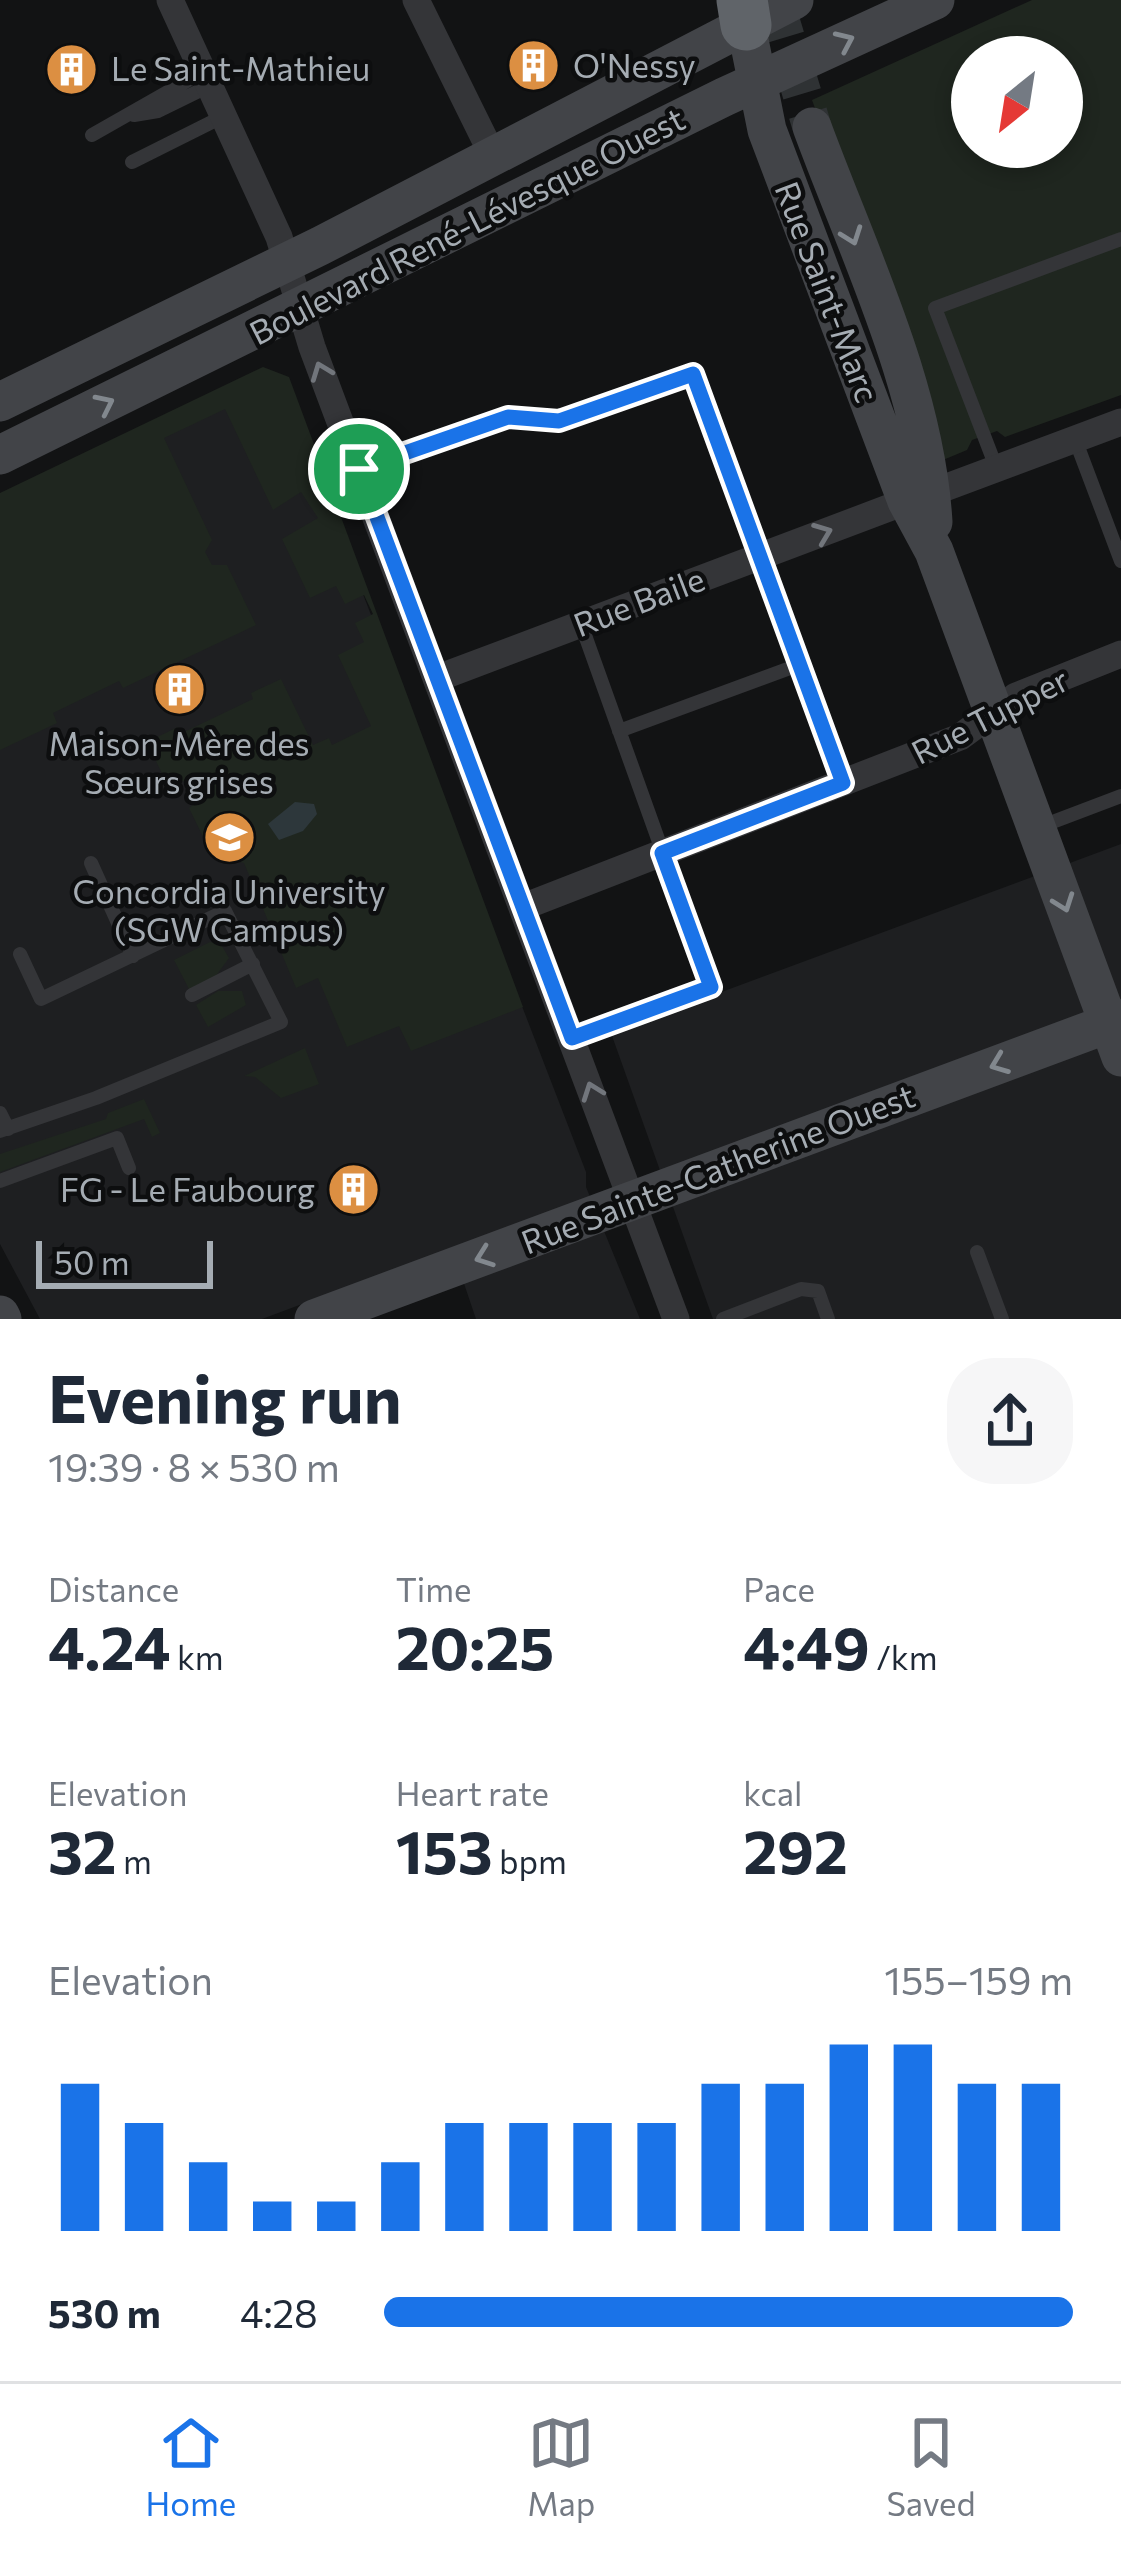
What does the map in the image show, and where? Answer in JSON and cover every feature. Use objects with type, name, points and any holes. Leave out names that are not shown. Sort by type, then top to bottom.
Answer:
[{"type":"street","points":[[170,0],[287,261],[359,469],[676,1319]]},
{"type":"street","points":[[416,0],[493,156]]},
{"type":"street","name":"Boulevard René-Lévesque Ouest","points":[[0,402],[493,156],[744,12],[794,0]]},
{"type":"street","name":"Boulevard René-Lévesque Ouest","points":[[0,455],[755,82],[935,0]]},
{"type":"street","name":"Rue Saint-Marc","points":[[744,12],[772,147],[919,497],[934,550],[1117,1033]]},
{"type":"street","name":"Rue Saint-Marc","points":[[812,127],[901,373],[919,497]]},
{"type":"street","name":"Rue Baile","points":[[438,678],[1121,422]]},
{"type":"street","name":"Rue Tupper","points":[[523,907],[967,734],[1016,696],[1121,654]]},
{"type":"street","name":"Rue Sainte-Catherine Ouest","points":[[336,1315],[633,1201],[1117,1033]]},
{"type":"lane","points":[[92,135],[134,115],[158,111],[204,80]]},
{"type":"lane","points":[[132,162],[222,117]]},
{"type":"lane","points":[[996,467],[935,308],[1121,239]]},
{"type":"lane","points":[[359,469],[508,417],[559,421],[693,374],[843,783]]},
{"type":"lane","points":[[1075,439],[1121,562]]},
{"type":"lane","points":[[572,1038],[711,987],[581,624]]},
{"type":"lane","points":[[619,730],[800,664]]},
{"type":"lane","points":[[1037,828],[1121,796]]},
{"type":"lane","points":[[91,863],[134,956]]},
{"type":"lane","points":[[0,1113],[4,1130],[281,1022],[225,911],[41,999],[20,954]]},
{"type":"lane","points":[[192,995],[253,964]]},
{"type":"lane","points":[[0,1181],[117,1138],[129,1168]]},
{"type":"lane","points":[[977,1252],[1002,1319]]},
{"type":"lane","points":[[723,1319],[801,1289],[818,1292],[828,1319]]},
{"type":"shaded area","points":[[1032,0],[1121,0],[1121,395],[1005,437],[997,431],[972,440],[967,450],[943,460],[812,100],[951,37],[951,168],[1083,168],[1083,36],[953,36]]},
{"type":"shaded area","points":[[263,367],[289,377],[523,1007],[411,1051],[399,1026],[347,1047],[318,978],[296,988],[244,863],[212,855],[189,808],[198,801],[198,789],[189,781],[166,782],[147,742],[178,727],[182,733],[253,699],[251,693],[281,679],[313,745],[329,738],[332,745],[371,726],[338,655],[364,642],[355,623],[373,614],[364,595],[345,604],[336,586],[310,598],[282,539],[318,518],[301,492],[273,510],[225,409],[164,438],[212,540],[205,552],[212,565],[227,565],[256,625],[123,688],[119,681],[53,713],[57,723],[0,750],[0,493]]},
{"type":"shaded area","name":"Concordia University (SGW Campus)","points":[[278,374],[640,1319],[476,1319],[452,1248],[262,1319],[40,1319],[0,1244],[0,504]]},
{"type":"shaded area","points":[[295,802],[314,804],[317,814],[303,831],[279,840],[268,824]]},
{"type":"shaded area","points":[[1121,844],[1121,1319],[713,1319],[611,1033]]},
{"type":"shaded area","points":[[210,942],[222,946],[229,958],[215,977],[189,989],[174,960]]},
{"type":"shaded area","points":[[218,991],[242,991],[246,1005],[208,1027],[196,1005]]},
{"type":"shaded area","points":[[305,1048],[319,1084],[281,1098],[255,1077],[244,1076]]},
{"type":"shaded area","points":[[144,1099],[160,1133],[152,1137],[144,1119],[0,1172],[0,1154],[106,1119],[108,1113]]},
{"type":"tunnel","points":[[774,0],[812,127]]},
{"type":"place","name":"O'Nessy","points":[[534,66]]},
{"type":"place","name":"Le Saint-Mathieu","points":[[72,69]]},
{"type":"place","name":"Maison-Mère des Sœurs grises","points":[[179,690]]},
{"type":"place","name":"Concordia University (SGW Campus)","points":[[229,838]]},
{"type":"place","name":"FG - Le Faubourg","points":[[354,1190]]},
{"type":"route","points":[[693,374],[843,783],[662,853],[711,987],[572,1038],[359,469],[508,417],[559,421],[693,374]]}]
